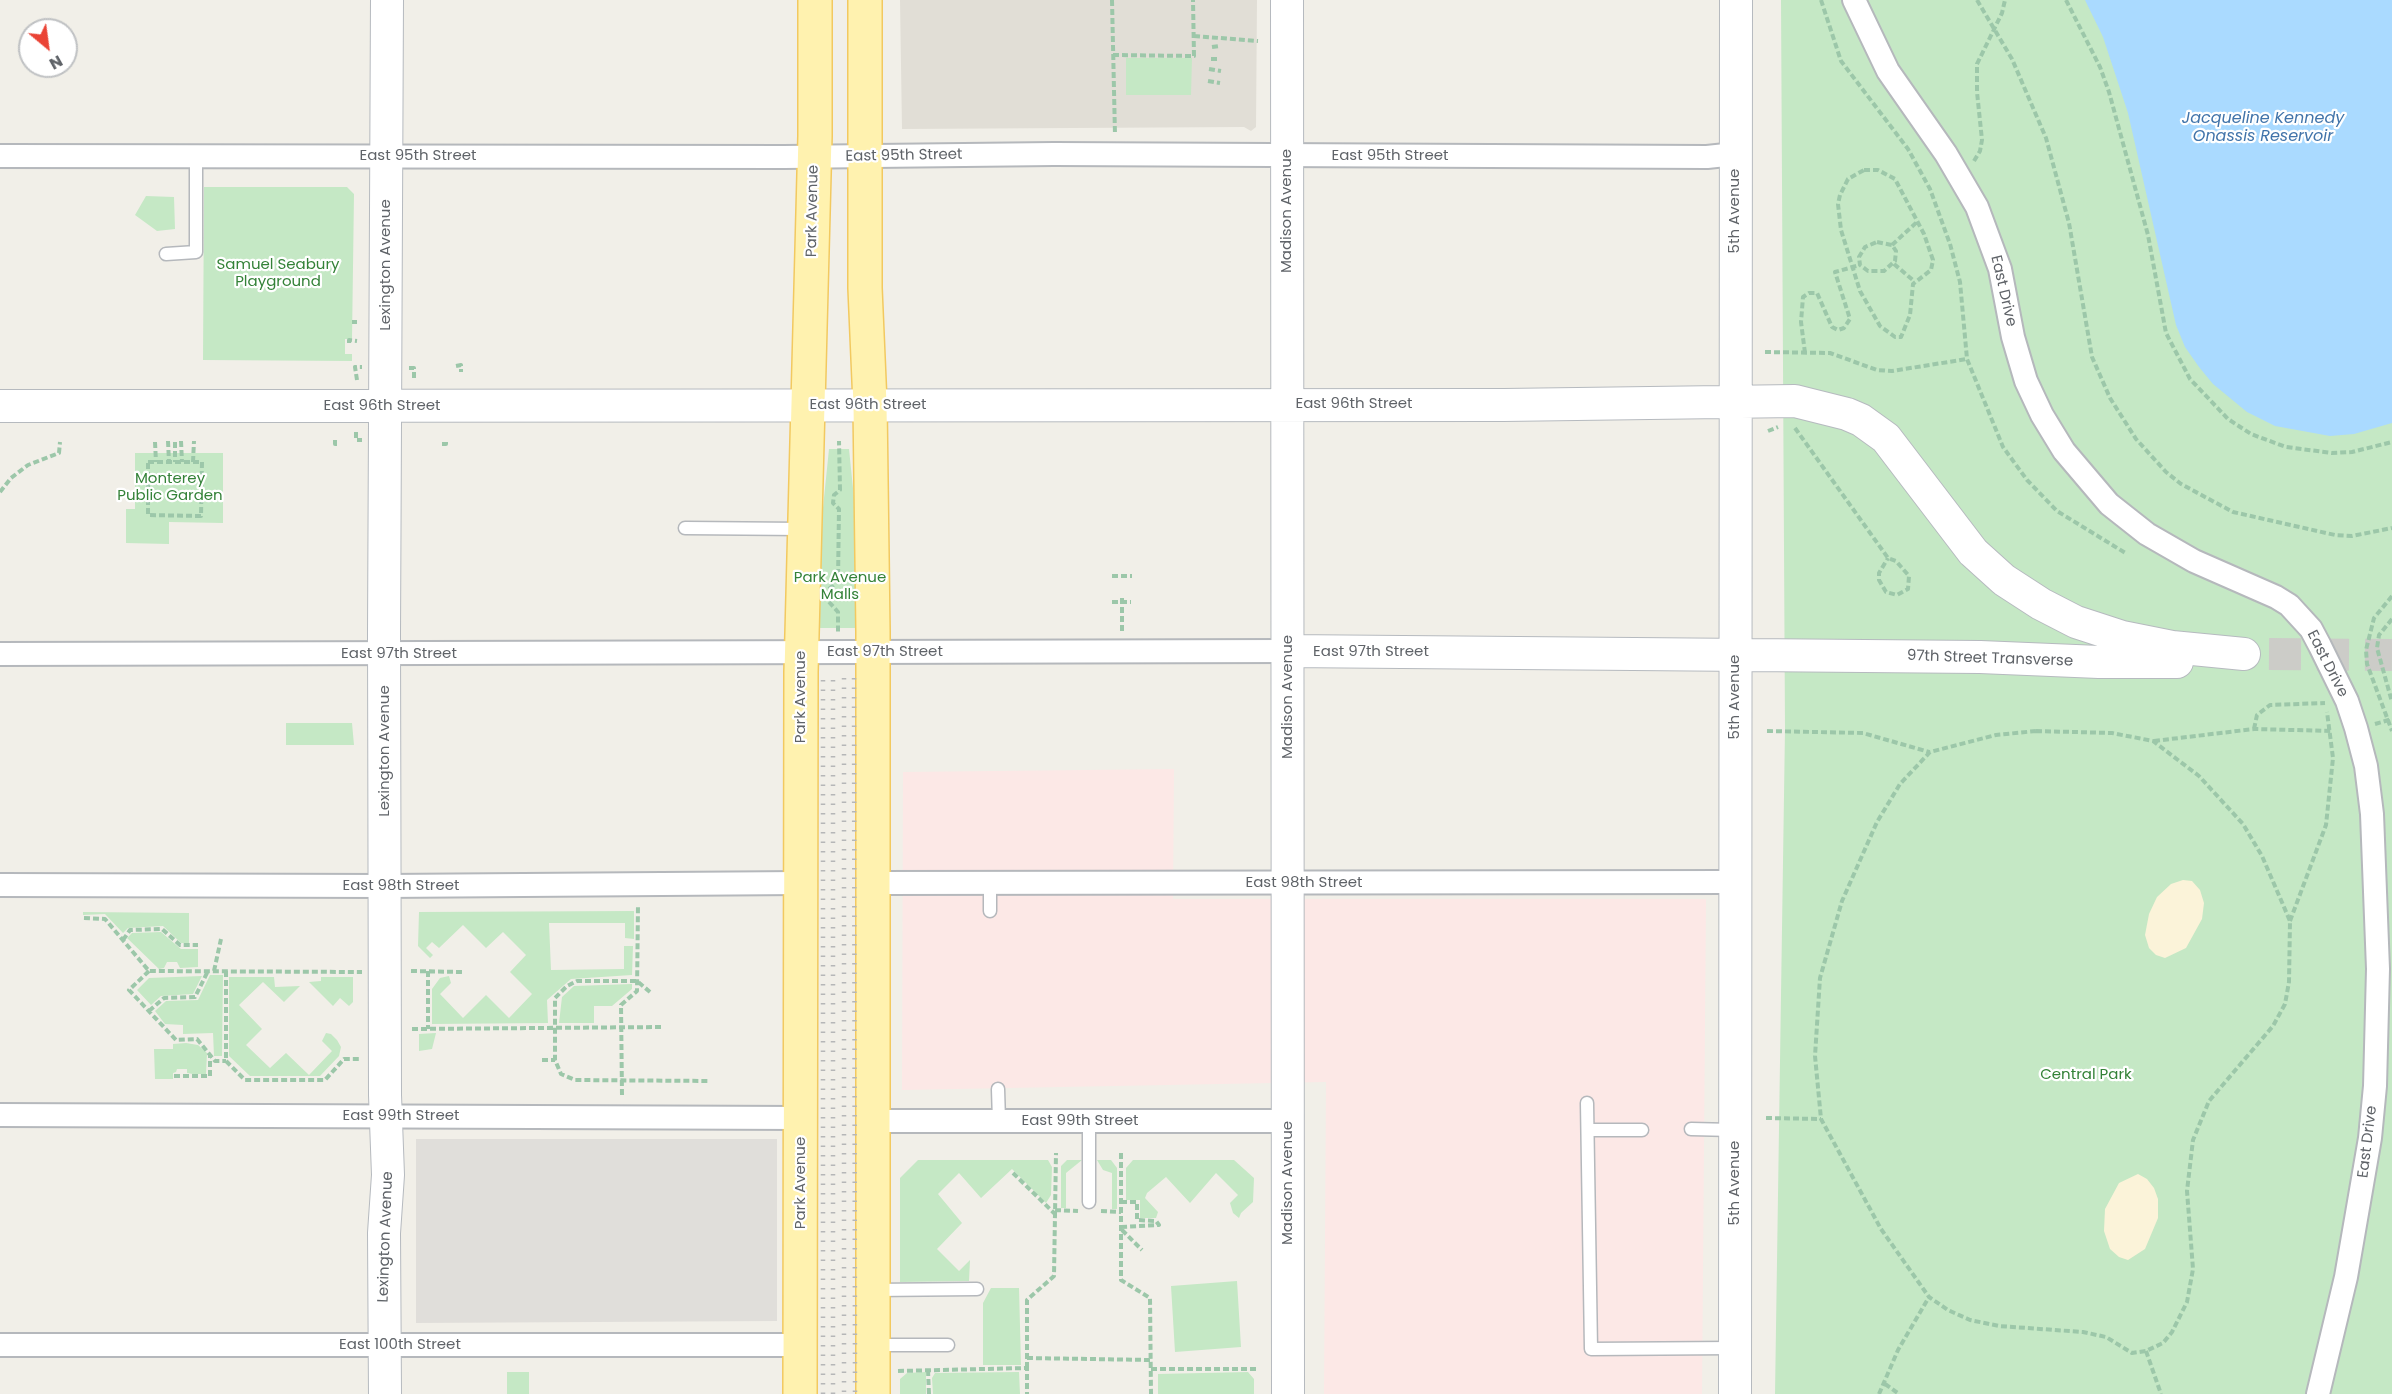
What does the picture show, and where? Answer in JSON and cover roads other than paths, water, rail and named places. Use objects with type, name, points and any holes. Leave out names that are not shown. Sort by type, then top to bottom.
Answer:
[{"type":"main road","name":"Lexington Avenue","points":[[385,1394],[387,1116],[384,654],[387,0]]},
{"type":"main road","name":"Park Avenue","points":[[800,1394],[801,652],[814,157],[815,0]]},
{"type":"main road","points":[[865,0],[864,288],[870,404],[872,652],[872,1290],[873,1345],[883,1382]]},
{"type":"main road","name":"Madison Avenue","points":[[1287,0],[1288,1394]]},
{"type":"main road","name":"5th Avenue","points":[[1735,1394],[1736,0]]},
{"type":"main road","name":"97th Street Transverse","points":[[1735,402],[1795,401],[1847,414],[1873,428],[1898,450],[1973,552],[2019,591],[2066,617],[2100,631],[2147,642],[2257,654],[2175,662],[1735,654]]},
{"type":"main road","name":"East 96th Street","points":[[0,406],[1735,402]]},
{"type":"main road","name":"East 97th Street","points":[[1287,651],[1735,654]]},
{"type":"street","name":"East Drive","points":[[1854,0],[1888,71],[1952,163],[1977,207],[2000,269],[2013,337],[2026,381],[2042,415],[2064,451],[2109,504],[2147,534],[2194,561],[2289,605],[2311,629],[2347,701],[2356,728],[2366,766],[2373,836],[2378,969],[2375,1086],[2368,1148],[2346,1277],[2318,1394]]},
{"type":"street","name":"East 95th Street","points":[[0,156],[196,154],[1707,157],[1735,154]]},
{"type":"street","name":"East 97th Street","points":[[0,654],[1287,651]]},
{"type":"street","name":"East 98th Street","points":[[873,883],[1735,882]]},
{"type":"street","name":"East 98th Street","points":[[0,885],[386,886],[801,883]]},
{"type":"street","name":"East 99th Street","points":[[0,1115],[801,1118]]},
{"type":"street","name":"East 99th Street","points":[[872,1121],[1288,1121]]},
{"type":"street","name":"East 100th Street","points":[[0,1345],[800,1345]]},
{"type":"lane","points":[[166,254],[196,252],[196,154]]},
{"type":"lane","points":[[685,528],[804,529]]},
{"type":"lane","points":[[990,883],[990,910]]},
{"type":"lane","points":[[998,1089],[999,1121]]},
{"type":"lane","points":[[1587,1103],[1592,1349],[1735,1348]]},
{"type":"lane","points":[[1088,1206],[1089,1122]]},
{"type":"lane","points":[[1691,1129],[1735,1130]]},
{"type":"lane","points":[[1588,1130],[1642,1130]]},
{"type":"lane","points":[[872,1290],[977,1289]]},
{"type":"lane","points":[[873,1345],[948,1345]]},
{"type":"water","name":"Jacqueline Kennedy Onassis Reservoir","points":[[2085,0],[2392,0],[2392,423],[2354,434],[2330,436],[2275,426],[2247,412],[2213,384],[2199,367],[2185,347],[2176,325],[2128,113],[2103,37]]},
{"type":"tunnel","points":[[2269,654],[2392,655]]},
{"type":"railway","points":[[823,678],[823,1394]]},
{"type":"railway","points":[[833,678],[833,1394]]},
{"type":"railway","points":[[844,678],[844,1394]]},
{"type":"railway","points":[[854,678],[855,1394]]},
{"type":"park label","name":"Samuel Seabury Playground","points":[[278,274]]},
{"type":"park label","name":"Monterey Public Garden","points":[[170,488]]},
{"type":"park label","name":"Park Avenue Malls","points":[[840,586]]},
{"type":"park label","name":"Central Park","points":[[2086,1075]]}]
